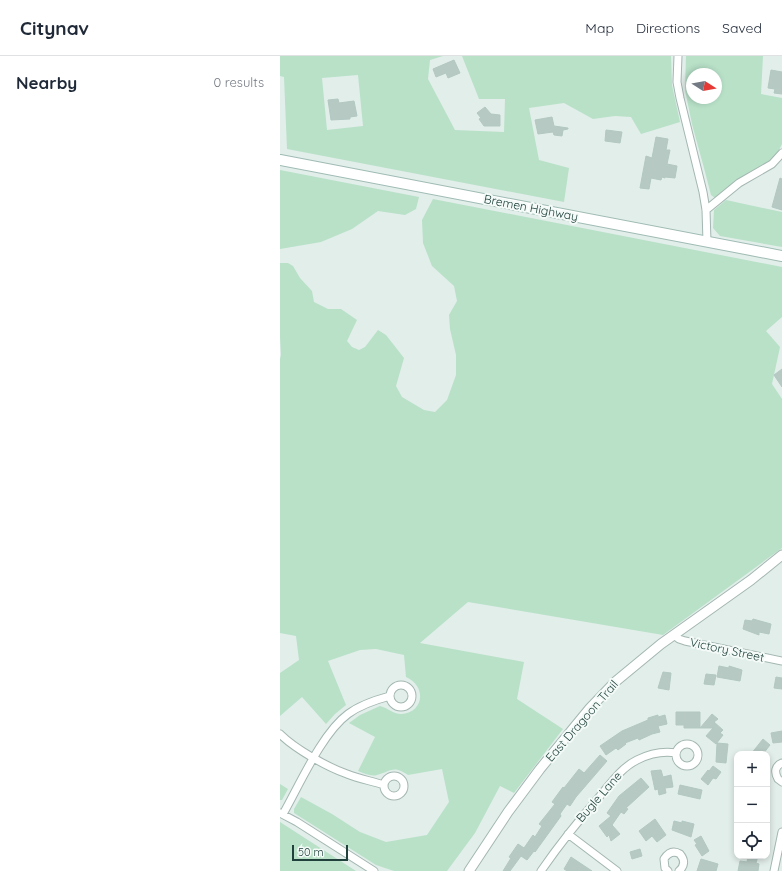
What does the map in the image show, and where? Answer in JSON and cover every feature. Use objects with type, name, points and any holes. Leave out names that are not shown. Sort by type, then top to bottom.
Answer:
[{"type":"main road","name":"Bremen Highway","points":[[280,160],[782,256]]},
{"type":"street","points":[[678,56],[677,82],[703,192],[706,210],[707,242]]},
{"type":"street","points":[[706,210],[739,183],[772,164],[782,153]]},
{"type":"street","name":"East Dragoon Trail","points":[[469,871],[508,812],[540,769],[590,708],[625,673],[674,635],[751,580],[782,555]]},
{"type":"street","name":"Victory Street","points":[[674,635],[685,641],[782,661]]},
{"type":"street","points":[[374,871],[282,814],[314,757],[328,736],[347,714],[372,701],[390,696]]},
{"type":"street","points":[[280,734],[291,743],[314,757],[348,775],[384,785]]},
{"type":"street","name":"Bugle Lane","points":[[541,871],[568,834],[627,766],[646,756],[668,752],[676,753]]},
{"type":"street","points":[[782,763],[779,764],[775,771],[778,779],[782,782]]},
{"type":"street","points":[[774,871],[782,832]]},
{"type":"street","points":[[568,834],[617,871]]},
{"type":"street","points":[[667,871],[663,863],[664,859],[670,853],[674,852],[680,854],[684,860],[684,865],[679,871]]},
{"type":"green space","points":[[280,56],[443,56],[430,60],[428,79],[455,130],[504,132],[505,99],[479,99],[462,56],[671,56],[672,85],[680,122],[641,134],[631,117],[615,116],[593,119],[564,103],[529,108],[539,160],[569,168],[564,202],[287,149],[284,77],[280,76]],"holes":[[[358,75],[363,126],[327,130],[322,78]]]},
{"type":"green space","points":[[686,56],[763,56],[761,94],[782,98],[782,144],[775,158],[740,179],[715,198],[711,195],[688,104],[722,104],[722,68],[686,68],[686,95],[685,90]]},
{"type":"green space","points":[[280,170],[419,197],[416,209],[405,215],[378,211],[352,229],[321,242],[280,249]]},
{"type":"green space","points":[[433,199],[782,267],[782,317],[766,331],[780,347],[772,384],[782,399],[782,548],[663,635],[468,602],[420,643],[524,662],[517,699],[563,729],[514,793],[500,786],[475,833],[447,871],[394,871],[376,865],[294,813],[294,809],[301,797],[360,832],[386,842],[427,835],[449,802],[442,769],[408,775],[399,770],[392,770],[372,776],[358,771],[375,737],[349,723],[360,715],[380,706],[395,713],[401,714],[409,712],[418,704],[420,692],[413,681],[406,677],[404,655],[376,649],[360,650],[328,661],[346,705],[326,724],[302,697],[280,716],[280,673],[299,660],[296,636],[280,633],[280,263],[288,263],[293,266],[300,278],[312,291],[314,302],[328,309],[341,309],[357,320],[347,341],[352,347],[359,350],[365,347],[378,330],[386,335],[404,358],[396,386],[402,397],[424,410],[435,412],[447,400],[456,375],[456,355],[450,329],[449,315],[457,301],[454,286],[432,266],[423,243],[422,220]]},
{"type":"green space","points":[[726,200],[782,212],[782,247],[720,236],[713,228],[714,210]]},
{"type":"green space","points":[[280,784],[288,789],[282,800],[280,800]]},
{"type":"green space","points":[[280,822],[356,871],[280,871]]},
{"type":"building","points":[[454,60],[460,73],[448,78],[446,73],[436,77],[433,69]]},
{"type":"building","points":[[771,70],[782,72],[782,94],[774,93],[775,89],[768,88]]},
{"type":"building","points":[[338,99],[339,103],[354,101],[357,116],[350,117],[350,119],[331,120],[328,100]]},
{"type":"building","points":[[485,107],[491,114],[500,115],[500,126],[484,126],[477,113]]},
{"type":"building","points":[[552,117],[554,126],[568,129],[563,130],[562,136],[554,135],[553,132],[538,134],[535,120]]},
{"type":"building","points":[[606,130],[622,132],[620,143],[605,141]]},
{"type":"building","points":[[656,137],[668,139],[666,150],[670,150],[667,164],[677,166],[675,178],[662,177],[661,180],[651,178],[649,189],[640,188],[646,156],[652,158]]},
{"type":"building","points":[[780,178],[782,179],[782,210],[772,207]]},
{"type":"building","points":[[782,369],[782,387],[774,375]]},
{"type":"building","points":[[753,619],[771,624],[769,634],[759,632],[759,635],[743,629],[745,620],[752,621]]},
{"type":"building","points":[[719,666],[729,668],[729,666],[742,670],[740,681],[717,677]]},
{"type":"building","points":[[663,672],[671,673],[669,690],[658,688]]},
{"type":"building","points":[[706,674],[716,675],[714,685],[704,684]]},
{"type":"building","points":[[776,677],[782,678],[782,689],[774,688]]},
{"type":"building","points":[[676,712],[700,712],[700,728],[684,728],[684,725],[676,725]]},
{"type":"building","points":[[712,714],[718,719],[714,722],[723,730],[720,733],[723,735],[716,744],[706,736],[713,728],[700,728]]},
{"type":"building","points":[[658,715],[658,717],[665,715],[667,724],[658,726],[660,732],[639,740],[638,738],[625,743],[626,744],[618,750],[616,748],[606,755],[600,746],[622,731],[648,720],[648,718]]},
{"type":"building","points":[[782,731],[782,742],[773,743],[771,733]]},
{"type":"building","points":[[763,739],[770,745],[765,751],[753,751]]},
{"type":"building","points":[[717,743],[728,744],[726,763],[716,762]]},
{"type":"building","points":[[600,755],[607,761],[570,806],[567,804],[560,814],[561,816],[535,852],[534,851],[527,860],[521,856],[510,871],[503,871],[511,858],[509,857],[518,844],[524,848],[533,835],[535,837],[542,826],[539,824],[555,804],[552,802],[563,787],[564,788],[579,769],[584,773]]},
{"type":"building","points":[[713,766],[721,772],[716,779],[713,778],[708,785],[701,779]]},
{"type":"building","points":[[661,770],[663,777],[671,775],[673,787],[665,788],[666,793],[659,795],[658,789],[655,790],[651,771]]},
{"type":"building","points":[[641,778],[649,787],[626,808],[628,809],[624,814],[621,812],[612,825],[620,834],[611,841],[609,835],[607,837],[599,826],[611,816],[607,813],[619,796]]},
{"type":"building","points":[[680,785],[702,790],[700,799],[678,794]]},
{"type":"building","points":[[655,819],[666,835],[657,842],[652,836],[646,841],[639,831]]},
{"type":"building","points":[[674,821],[694,824],[691,837],[672,830]]},
{"type":"building","points":[[701,836],[709,851],[702,856],[695,845],[697,844],[694,840]]},
{"type":"building","points":[[640,849],[642,856],[632,859],[630,852]]},
{"type":"building","points":[[571,857],[592,871],[567,871],[564,869]]},
{"type":"building","points":[[701,859],[718,864],[716,871],[697,871]]},
{"type":"building","points":[[748,859],[757,859],[756,863],[759,864],[758,871],[738,871],[740,861],[747,862]]}]
